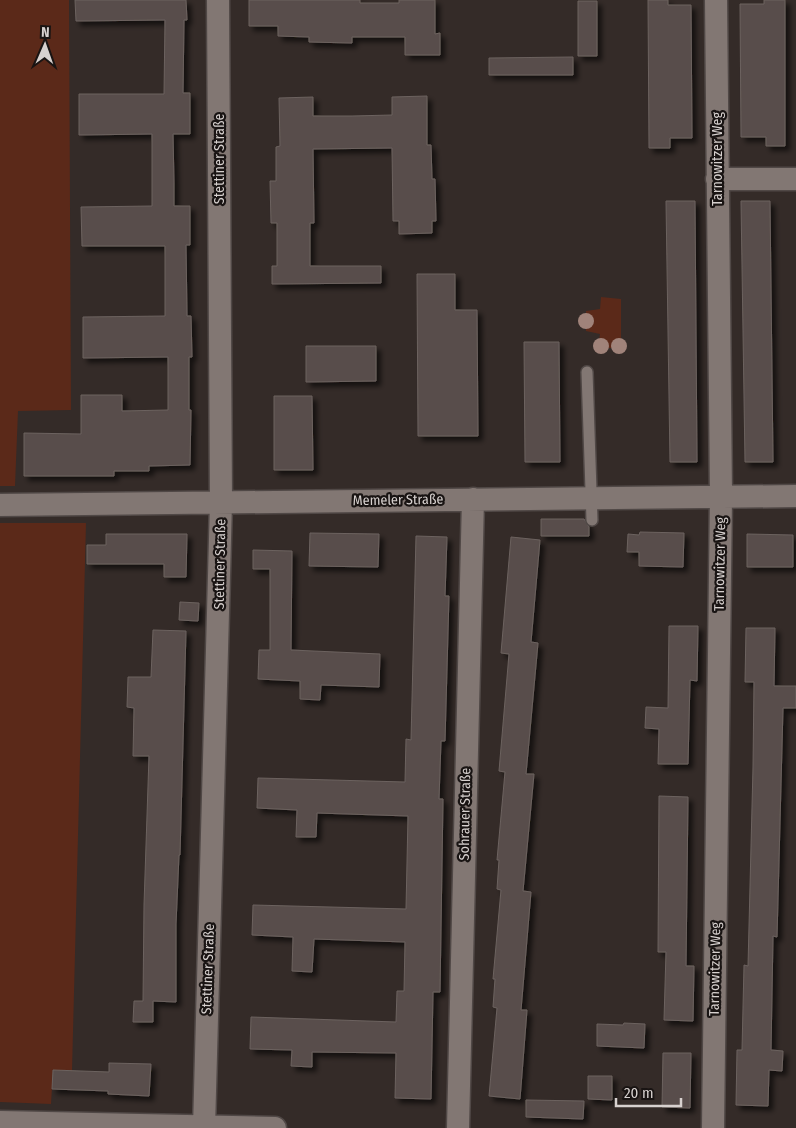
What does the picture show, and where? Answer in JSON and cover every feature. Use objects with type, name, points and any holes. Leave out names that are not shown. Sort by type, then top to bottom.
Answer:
[{"type":"street","name":"Stettiner Straße","points":[[204,1127],[221,502],[218,0]]},
{"type":"street","name":"Tarnowitzer Weg","points":[[714,1128],[720,496],[716,0]]},
{"type":"street","points":[[717,179],[796,179]]},
{"type":"street","name":"Memeler Straße","points":[[0,505],[473,499],[592,509],[720,496],[796,496]]},
{"type":"street","name":"Sohrauer Straße","points":[[458,1128],[473,499]]},
{"type":"street","points":[[0,1122],[275,1128]]},
{"type":"lane","points":[[587,372],[592,509]]},
{"type":"shaded area","points":[[0,0],[69,0],[71,410],[18,411],[15,486],[0,486]]},
{"type":"shaded area","points":[[601,297],[621,299],[621,348],[598,348],[600,334],[586,331],[586,311],[600,309]]},
{"type":"shaded area","points":[[0,523],[86,523],[72,1071],[53,1071],[51,1104],[0,1102]]},
{"type":"building","points":[[75,0],[186,0],[187,20],[184,20],[183,93],[190,93],[190,134],[173,134],[174,206],[190,206],[190,245],[186,245],[187,316],[191,316],[192,357],[189,357],[189,410],[191,410],[190,465],[149,466],[149,471],[114,471],[114,476],[24,476],[24,433],[81,434],[81,395],[122,395],[122,411],[168,410],[168,357],[83,358],[83,317],[165,316],[165,246],[82,246],[81,207],[152,206],[152,134],[79,135],[79,94],[164,94],[165,20],[76,21]]},
{"type":"building","points":[[249,0],[360,0],[360,3],[399,3],[399,0],[435,0],[435,34],[440,33],[440,55],[405,55],[405,37],[352,37],[352,43],[309,42],[309,37],[278,36],[278,26],[249,26]]},
{"type":"building","points":[[648,0],[668,0],[668,5],[691,5],[692,138],[670,138],[670,148],[649,148]]},
{"type":"building","points":[[764,0],[785,0],[785,146],[766,146],[766,137],[741,137],[740,4],[764,4]]},
{"type":"building","points":[[578,1],[597,1],[597,56],[578,56]]},
{"type":"building","points":[[573,57],[573,75],[489,75],[489,58]]},
{"type":"building","points":[[427,96],[427,145],[431,145],[432,179],[435,179],[436,221],[432,221],[432,233],[399,234],[399,221],[393,221],[392,148],[313,149],[314,223],[310,223],[310,266],[381,266],[381,283],[272,284],[272,266],[277,266],[277,223],[271,223],[270,181],[276,181],[276,147],[280,146],[279,98],[313,97],[313,116],[352,116],[392,115],[392,97]]},
{"type":"building","points":[[666,201],[695,201],[697,462],[670,462]]},
{"type":"building","points":[[741,201],[770,201],[773,462],[745,462]]},
{"type":"building","points":[[417,274],[455,274],[455,310],[477,310],[478,436],[418,436]]},
{"type":"building","points":[[524,342],[559,342],[560,462],[525,462]]},
{"type":"building","points":[[306,346],[376,346],[376,381],[306,382]]},
{"type":"building","points":[[274,396],[312,396],[313,470],[274,470]]},
{"type":"building","points":[[541,519],[584,519],[589,527],[589,536],[541,536]]},
{"type":"building","points":[[640,532],[684,533],[683,567],[639,566],[639,552],[627,552],[628,534],[639,535]]},
{"type":"building","points":[[310,533],[379,534],[378,567],[309,566]]},
{"type":"building","points":[[106,534],[187,534],[186,577],[164,577],[164,564],[87,564],[87,545],[106,545]]},
{"type":"building","points":[[747,534],[793,535],[793,567],[747,567]]},
{"type":"building","points":[[416,536],[447,537],[445,596],[449,596],[445,741],[441,741],[439,799],[443,799],[440,992],[433,992],[431,1099],[395,1098],[396,1053],[312,1052],[312,1067],[291,1066],[292,1050],[250,1049],[251,1017],[396,1022],[397,991],[404,991],[405,942],[314,939],[312,972],[292,971],[293,937],[252,935],[253,905],[406,909],[408,816],[317,813],[316,837],[296,837],[297,810],[257,808],[258,778],[405,782],[406,739],[411,740]]},
{"type":"building","points":[[511,537],[540,540],[531,642],[538,643],[526,774],[534,774],[523,891],[531,892],[521,1010],[527,1010],[520,1099],[489,1096],[497,1008],[493,1007],[495,979],[493,979],[501,890],[497,889],[499,860],[497,860],[505,772],[499,771],[509,654],[501,653]]},
{"type":"building","points":[[253,550],[292,551],[291,650],[380,654],[379,687],[321,685],[320,700],[300,699],[300,681],[258,679],[259,650],[270,650],[270,569],[253,569]]},
{"type":"building","points":[[180,602],[199,603],[198,621],[179,620]]},
{"type":"building","points":[[669,626],[698,626],[697,681],[690,680],[688,764],[658,764],[659,729],[645,728],[646,707],[668,708]]},
{"type":"building","points":[[746,628],[775,628],[774,686],[796,686],[796,708],[783,708],[777,937],[773,936],[771,1050],[783,1051],[782,1071],[769,1070],[768,1106],[736,1105],[737,1050],[742,1050],[744,965],[748,966],[753,767],[754,682],[745,682]]},
{"type":"building","points":[[153,630],[186,631],[180,855],[176,924],[176,1002],[153,1001],[153,1022],[133,1022],[134,1001],[143,1001],[149,756],[133,756],[134,708],[127,707],[128,677],[151,677]]},
{"type":"building","points":[[659,796],[688,797],[686,966],[694,966],[693,1021],[664,1020],[666,952],[658,952]]},
{"type":"building","points":[[624,1023],[645,1024],[644,1048],[597,1046],[597,1024],[623,1025]]},
{"type":"building","points":[[663,1053],[691,1053],[690,1108],[662,1107]]},
{"type":"building","points":[[109,1063],[151,1064],[149,1096],[108,1094],[108,1091],[52,1089],[53,1070],[109,1072]]},
{"type":"building","points":[[588,1076],[612,1076],[612,1100],[588,1099]]},
{"type":"building","points":[[526,1100],[584,1101],[583,1119],[526,1117]]}]
